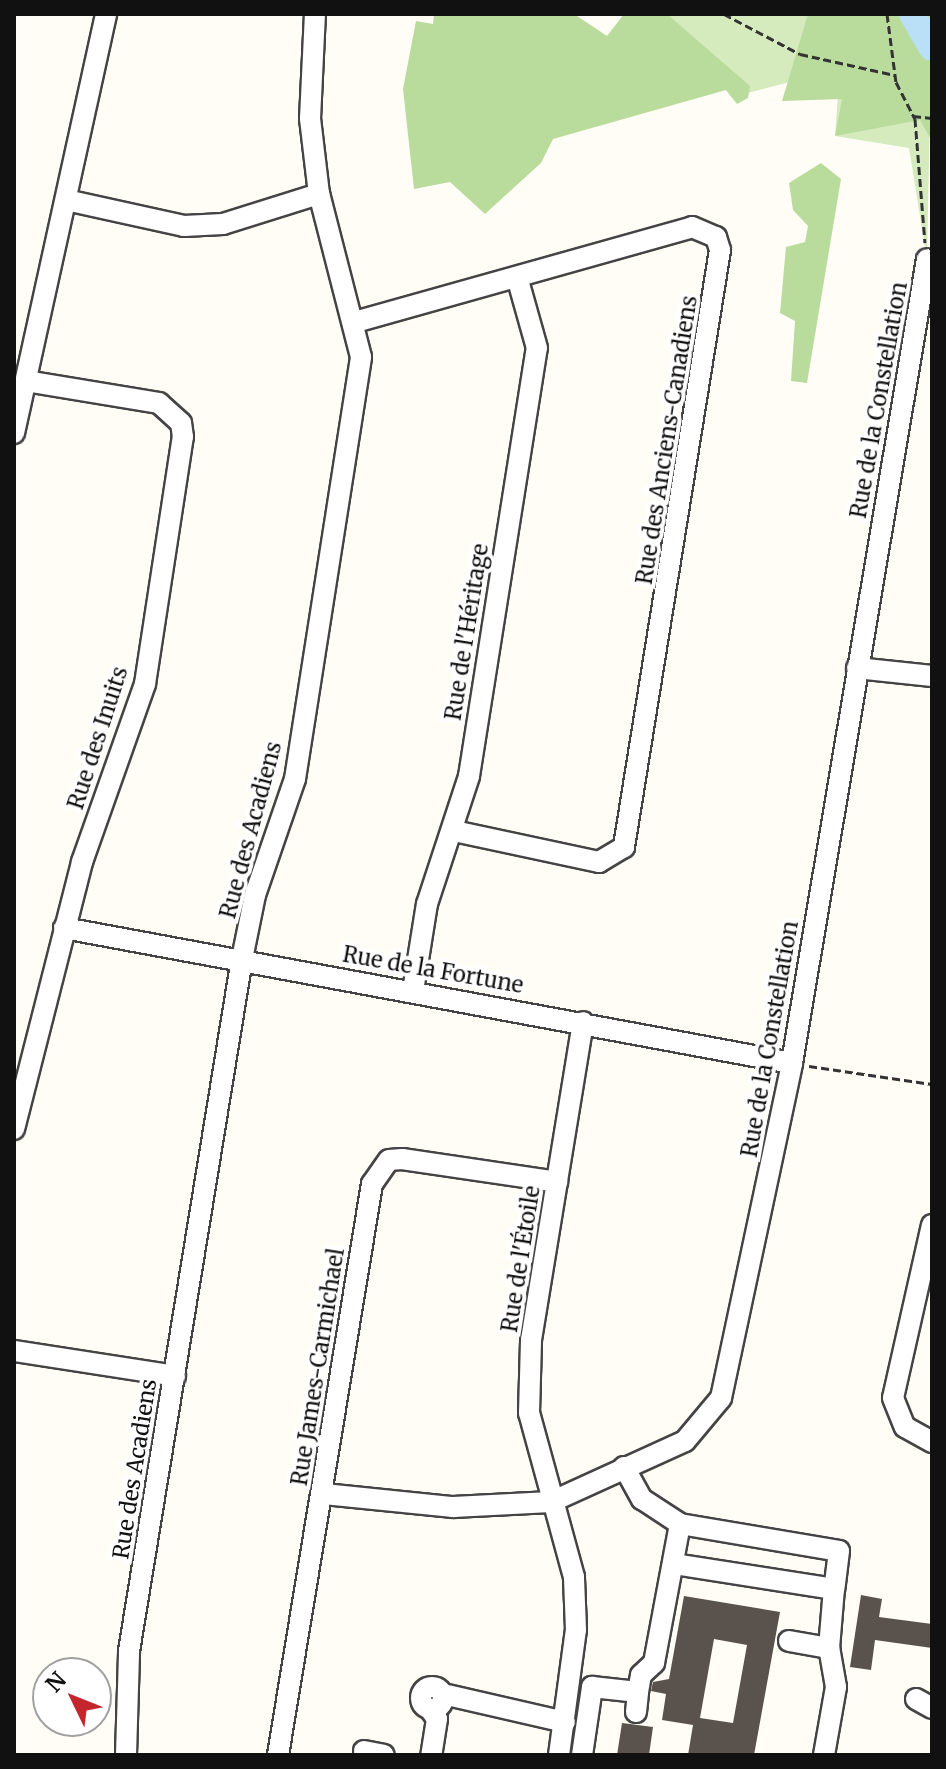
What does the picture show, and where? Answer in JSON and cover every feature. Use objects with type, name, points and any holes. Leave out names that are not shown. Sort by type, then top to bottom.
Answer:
[{"type":"street","points":[[14,433],[106,14]]},
{"type":"street","name":"Rue des Acadiens","points":[[126,1755],[129,1651],[242,959],[255,895],[295,779],[361,357],[355,322],[319,194],[310,119],[315,14]]},
{"type":"street","points":[[66,200],[184,226],[223,224],[319,194]]},
{"type":"street","name":"Rue des Anciens-Canadiens","points":[[355,322],[692,227],[716,237],[720,250],[624,847],[599,862],[455,831]]},
{"type":"street","name":"Rue de la Constellation","points":[[324,1494],[453,1507],[551,1502],[685,1441],[721,1398],[792,1063],[927,259]]},
{"type":"street","name":"Rue de l'Héritage","points":[[413,991],[427,904],[455,831],[537,348],[517,277]]},
{"type":"street","name":"Rue des Inuits","points":[[14,1129],[64,928],[145,684],[183,437],[181,423],[159,403],[26,381]]},
{"type":"street","points":[[857,668],[932,676]]},
{"type":"street","name":"Rue de la Fortune","points":[[64,928],[792,1063]]},
{"type":"street","name":"Rue de l'Étoile","points":[[559,1755],[565,1722],[574,1577],[529,1413],[531,1340],[583,1022]]},
{"type":"street","name":"Rue James-Carmichael","points":[[278,1755],[324,1494],[367,1201],[380,1169],[402,1159],[557,1182]]},
{"type":"street","points":[[932,1225],[893,1398],[905,1427],[932,1442]]},
{"type":"street","points":[[14,1351],[175,1376]]},
{"type":"street","points":[[624,1467],[642,1499],[680,1524],[839,1551],[829,1648],[836,1687],[824,1755]]},
{"type":"street","points":[[582,1755],[592,1687],[637,1702],[641,1675],[654,1663],[675,1564],[680,1524]]},
{"type":"street","points":[[675,1564],[834,1589]]},
{"type":"street","points":[[789,1641],[829,1648]]},
{"type":"street","points":[[431,1755],[437,1719],[436,1701],[565,1722]]},
{"type":"path","points":[[724,14],[800,54],[895,75]]},
{"type":"path","points":[[887,14],[895,75],[913,116],[927,259]]},
{"type":"path","points":[[913,116],[932,118]]},
{"type":"path","points":[[792,1063],[932,1084]]},
{"type":"green space","points":[[434,14],[574,14],[607,36],[624,14],[667,14],[750,86],[748,98],[737,104],[726,90],[553,139],[541,163],[485,214],[450,182],[414,189],[403,89],[416,21],[433,24]]},
{"type":"green space","points":[[633,14],[932,14],[927,259],[909,148],[835,136],[840,69],[732,97],[677,36]]},
{"type":"green space","points":[[808,14],[932,14],[932,141],[920,120],[835,136],[842,99],[782,101]]},
{"type":"green space","points":[[821,163],[841,179],[807,383],[791,381],[795,321],[780,313],[786,247],[805,242],[808,226],[793,210],[789,183]]},
{"type":"building","points":[[861,1595],[882,1599],[879,1617],[932,1624],[932,1648],[875,1640],[871,1670],[850,1667]]},
{"type":"building","points":[[684,1596],[780,1612],[754,1755],[688,1755],[693,1725],[662,1720],[666,1694],[651,1691],[653,1682],[669,1679]],"holes":[[[714,1639],[747,1645],[733,1723],[700,1718]]]},
{"type":"building","points":[[622,1723],[653,1727],[649,1755],[617,1755]]},
{"type":"waterway","points":[[912,14],[932,48]]}]
